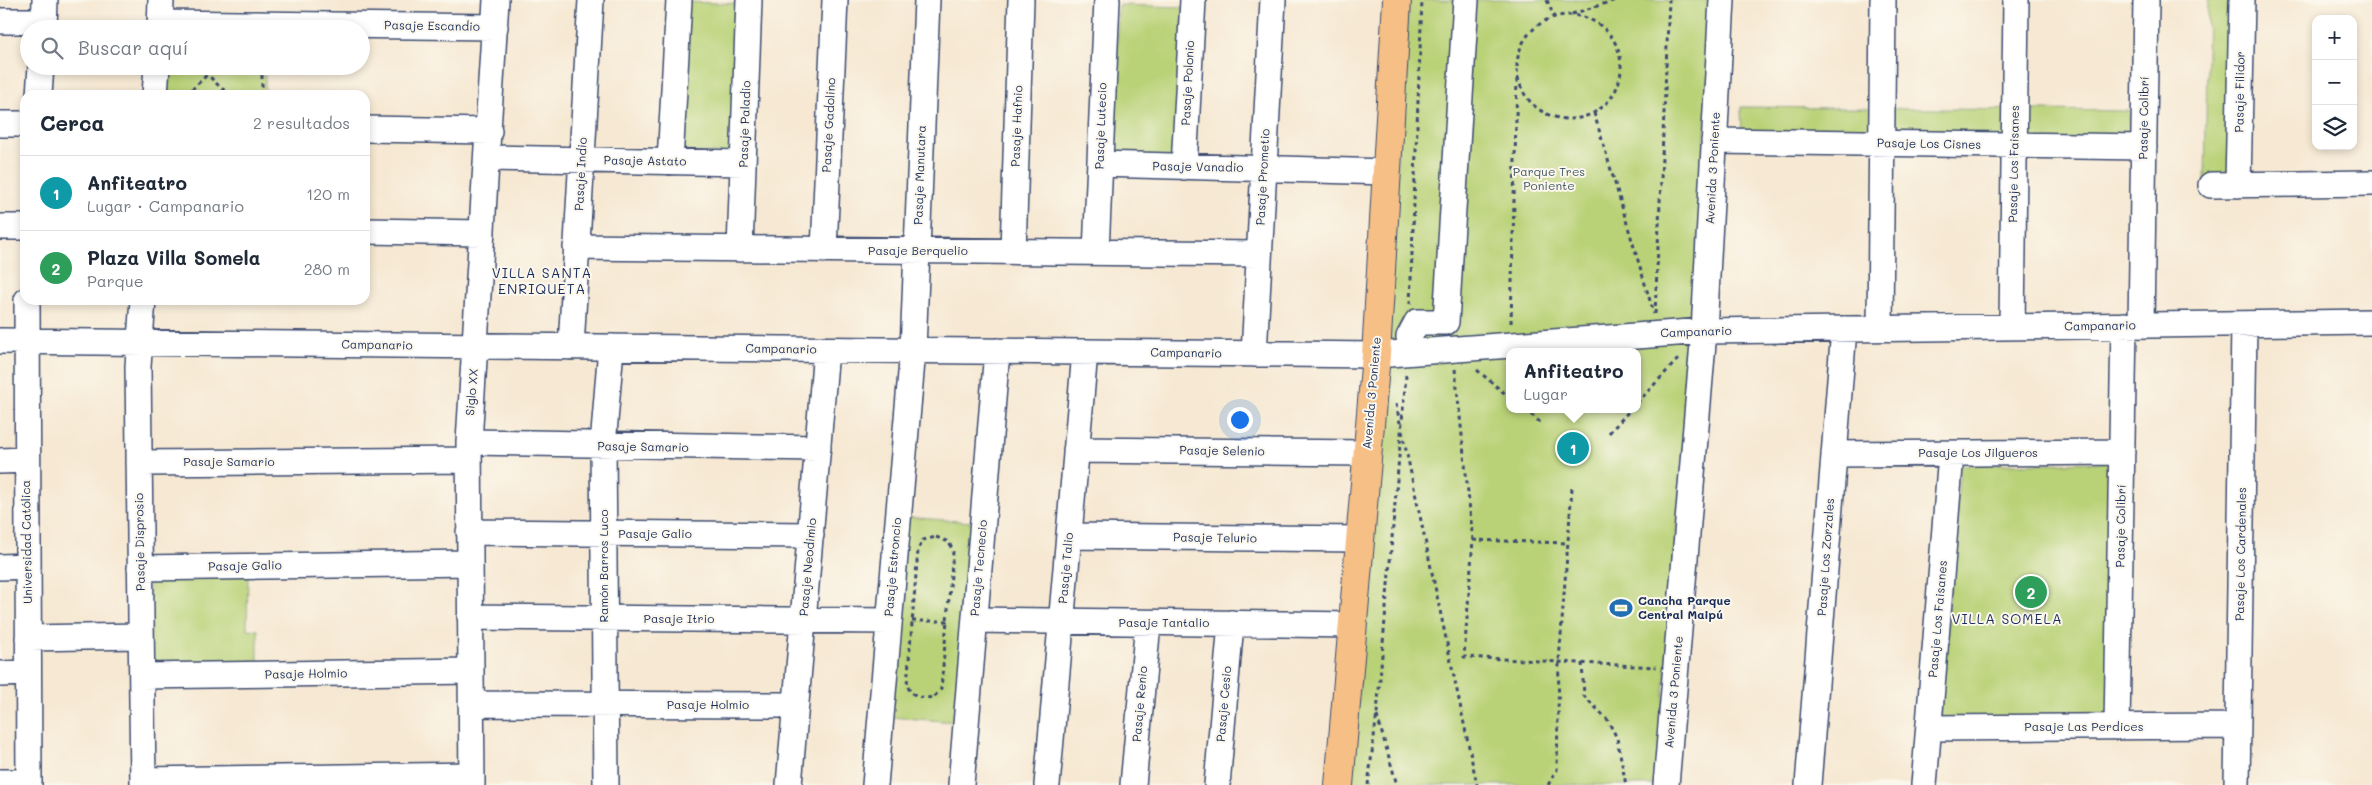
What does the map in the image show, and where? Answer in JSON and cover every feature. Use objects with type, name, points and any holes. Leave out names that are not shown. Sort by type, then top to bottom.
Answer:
[{"type":"main road","name":"Avenida 3 Poniente","points":[[1339,785],[1376,355],[1397,0]]},
{"type":"street","name":"Siglo XX","points":[[472,780],[469,451],[496,0]]},
{"type":"street","name":"Pasaje Indio","points":[[571,347],[591,0]]},
{"type":"street","points":[[670,162],[679,0]]},
{"type":"street","name":"Pasaje Paladio","points":[[740,249],[749,0]]},
{"type":"street","name":"Pasaje Gadolino","points":[[824,250],[835,0]]},
{"type":"street","name":"Pasaje Manutara","points":[[913,350],[927,0]]},
{"type":"street","name":"Pasaje Hafnio","points":[[1013,251],[1021,0]]},
{"type":"street","name":"Pasaje Lutecio","points":[[1096,252],[1107,0]]},
{"type":"street","name":"Pasaje Polonio","points":[[1184,166],[1193,0]]},
{"type":"street","name":"Pasaje Prometio","points":[[1254,354],[1273,0]]},
{"type":"street","points":[[1408,346],[1418,322],[1446,322],[1466,0]]},
{"type":"street","name":"Avenida 3 Poniente","points":[[1666,785],[1704,331],[1722,0]]},
{"type":"street","points":[[1880,328],[1883,0]]},
{"type":"street","name":"Pasaje Los Faisanes","points":[[2012,327],[2016,0]]},
{"type":"street","name":"Pasaje Colibrí","points":[[2117,727],[2122,452],[2133,325],[2144,147],[2146,0]]},
{"type":"street","name":"Pasaje Filidor","points":[[2238,185],[2242,0]]},
{"type":"street","points":[[0,21],[44,17]]},
{"type":"street","name":"Pasaje Escandio","points":[[160,17],[260,20]]},
{"type":"street","name":"Pasaje Escandio","points":[[370,23],[495,27]]},
{"type":"street","points":[[39,90],[40,75]]},
{"type":"street","points":[[155,90],[156,75]]},
{"type":"street","points":[[0,124],[20,124]]},
{"type":"street","points":[[370,129],[488,130]]},
{"type":"street","name":"Pasaje Los Cisnes","points":[[1714,141],[2144,147]]},
{"type":"street","name":"Pasaje Astato","points":[[487,158],[743,163]]},
{"type":"street","name":"Pasaje Vanadio","points":[[1100,164],[1387,172]]},
{"type":"street","points":[[2210,185],[2372,183]]},
{"type":"street","points":[[0,227],[20,227]]},
{"type":"street","points":[[370,231],[482,233]]},
{"type":"street","name":"Pasaje Berquelio","points":[[576,247],[1259,254]]},
{"type":"street","name":"Universidad Católica","points":[[27,305],[26,460],[29,784]]},
{"type":"street","name":"Pasaje Disprosio","points":[[143,305],[140,342],[139,463],[143,782]]},
{"type":"street","name":"Campanario","points":[[0,341],[1376,355],[1408,346],[1704,331],[2372,322]]},
{"type":"street","name":"Pasaje Los Cardenales","points":[[2237,785],[2244,324]]},
{"type":"street","name":"Pasaje Los Zorzales","points":[[1808,785],[1844,329]]},
{"type":"street","name":"Ramón Barros Luco","points":[[606,785],[603,446],[611,347]]},
{"type":"street","name":"Pasaje Neodimio","points":[[789,785],[826,350]]},
{"type":"street","name":"Pasaje Estroncio","points":[[875,785],[900,621],[913,350]]},
{"type":"street","name":"Pasaje Tecnecio","points":[[961,785],[997,351]]},
{"type":"street","name":"Pasaje Talio","points":[[1047,785],[1085,352]]},
{"type":"street","name":"Pasaje Samario","points":[[139,463],[603,446],[818,448]]},
{"type":"street","name":"Pasaje Selenio","points":[[1076,450],[1368,453]]},
{"type":"street","name":"Pasaje Los Jilgueros","points":[[1834,454],[2122,452]]},
{"type":"street","name":"Pasaje Los Faisanes","points":[[1924,785],[1951,454]]},
{"type":"street","points":[[0,460],[26,460]]},
{"type":"street","name":"Pasaje Galio","points":[[470,532],[810,535]]},
{"type":"street","name":"Pasaje Telurio","points":[[1069,536],[1361,539]]},
{"type":"street","name":"Pasaje Galio","points":[[140,568],[470,563]]},
{"type":"street","points":[[0,567],[28,566]]},
{"type":"street","name":"Pasaje Itrio","points":[[470,617],[900,621]]},
{"type":"street","name":"Pasaje Tantalio","points":[[975,620],[1353,625]]},
{"type":"street","name":"Pasaje Renio","points":[[1133,785],[1148,622]]},
{"type":"street","name":"Pasaje Cesio","points":[[1217,785],[1231,623]]},
{"type":"street","points":[[28,638],[141,636]]},
{"type":"street","name":"Pasaje Holmio","points":[[142,676],[471,671]]},
{"type":"street","points":[[0,674],[28,673]]},
{"type":"street","name":"Pasaje Holmio","points":[[471,704],[796,705]]},
{"type":"street","name":"Pasaje Las Perdices","points":[[1929,728],[2238,726]]},
{"type":"street","points":[[143,782],[472,780]]},
{"type":"street","points":[[0,782],[29,784]]},
{"type":"path","points":[[1368,785],[1408,346],[1422,0]]},
{"type":"path","points":[[1547,0],[1554,17]]},
{"type":"path","points":[[1598,0],[1600,5]]},
{"type":"path","points":[[1511,330],[1518,54],[1526,38],[1538,25],[1554,17],[1571,14],[1616,0]]},
{"type":"path","points":[[1655,318],[1670,0]]},
{"type":"path","points":[[1517,71],[1521,88],[1531,103],[1545,113],[1561,119],[1578,119],[1594,113],[1607,103],[1617,89],[1622,73],[1621,56],[1615,41],[1604,27],[1588,18],[1571,14]]},
{"type":"path","points":[[191,90],[206,75]]},
{"type":"path","points":[[208,75],[225,90]]},
{"type":"path","points":[[262,75],[262,90]]},
{"type":"path","points":[[1594,113],[1655,318]]},
{"type":"path","points":[[1655,318],[1664,316]]},
{"type":"path","points":[[1641,399],[1704,331]]},
{"type":"path","points":[[1473,366],[1506,394]]},
{"type":"path","points":[[1455,368],[1473,540],[1464,657],[1676,667]]},
{"type":"path","points":[[1395,400],[1477,785]]},
{"type":"path","points":[[1530,413],[1542,424]]},
{"type":"path","points":[[1609,433],[1627,413]]},
{"type":"path","points":[[1548,785],[1557,770],[1559,661],[1572,488]]},
{"type":"path","points":[[936,537],[949,542],[953,552],[941,689],[933,698],[920,698],[911,693],[907,685],[900,621],[918,550],[923,540],[936,537]]},
{"type":"path","points":[[1473,540],[1567,543]]},
{"type":"path","points":[[900,621],[975,620]]},
{"type":"path","points":[[1582,663],[1584,696],[1607,719],[1617,738],[1626,785]]},
{"type":"path","points":[[1376,713],[1397,785]]},
{"type":"green space","name":"Parque Tres Poniente","points":[[1409,0],[1714,0],[1693,316],[1657,785],[1352,785]]},
{"type":"green space","points":[[2208,0],[2238,0],[2234,182],[2205,182]]},
{"type":"green space","points":[[685,2],[742,4],[737,154],[680,152]]},
{"type":"green space","points":[[1118,5],[1183,7],[1179,158],[1114,156]]},
{"type":"green space","points":[[164,75],[265,75],[265,90],[163,90]]},
{"type":"green space","points":[[1741,107],[2130,111],[2128,143],[1742,139]]},
{"type":"green space","points":[[2114,462],[2109,719],[1939,722],[1960,465]]},
{"type":"green space","points":[[905,517],[972,522],[956,722],[890,717]]},
{"type":"green space","points":[[248,573],[247,629],[258,630],[258,664],[150,668],[149,574]]},
{"type":"place","name":"Anfiteatro","points":[[1573,448]]},
{"type":"place","name":"Plaza Villa Somela","points":[[2031,592]]},
{"type":"place","name":"Cancha Parque Central Maipú","points":[[1621,608]]},
{"type":"district","name":"VILLA SANTA ENRIQUETA","points":[[542,282]]},
{"type":"district","name":"VILLA SOMELA","points":[[2007,619]]}]
